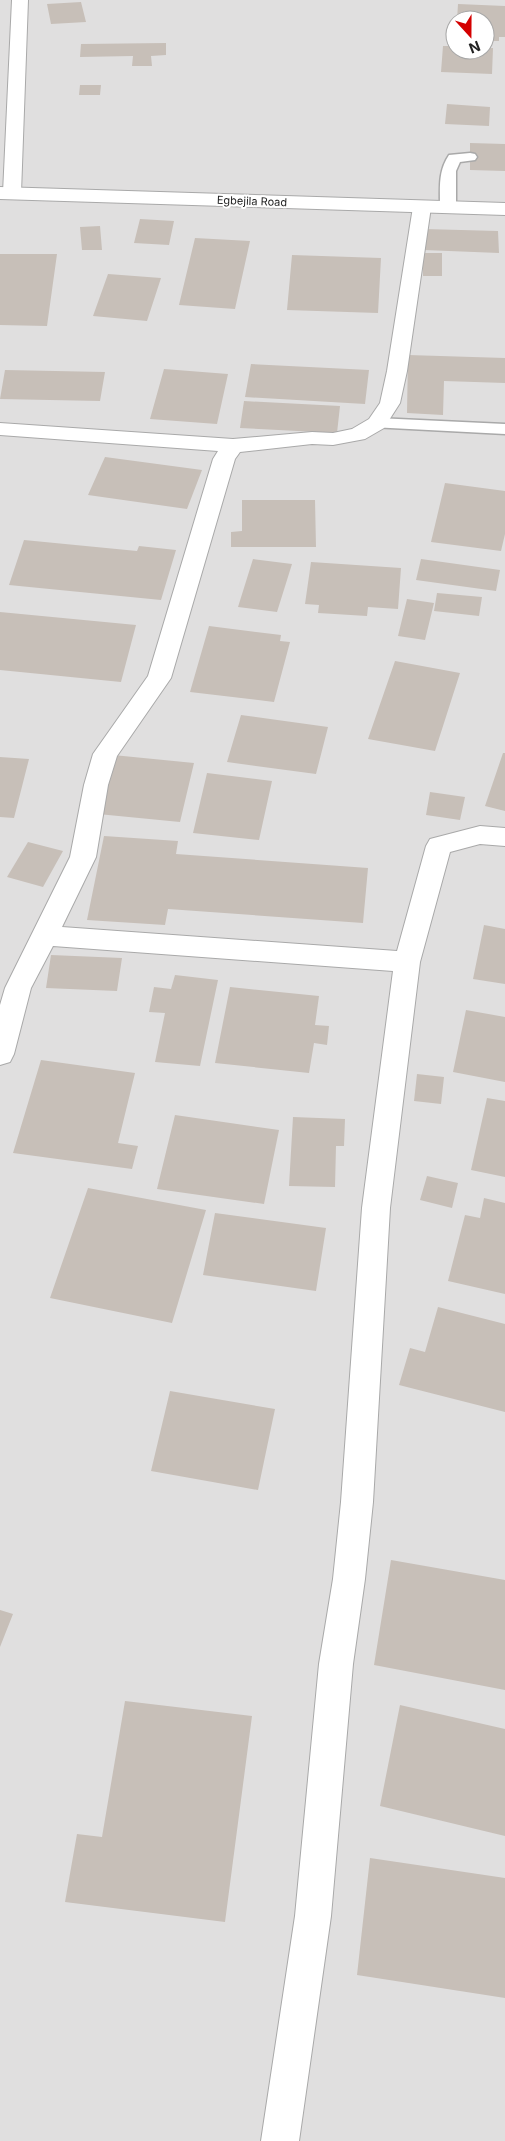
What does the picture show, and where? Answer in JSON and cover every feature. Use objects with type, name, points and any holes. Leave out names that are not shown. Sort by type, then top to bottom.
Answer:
[{"type":"street","points":[[6,193],[20,0]]},
{"type":"street","name":"Egbejila Road","points":[[6,193],[505,209]]},
{"type":"street","points":[[0,429],[233,446],[312,438],[333,439],[358,434],[377,423],[390,403],[422,207]]},
{"type":"street","points":[[0,1054],[18,988],[83,857],[96,785],[105,754],[159,678],[224,459],[233,446]]},
{"type":"street","points":[[280,2141],[313,1916],[336,1664],[350,1580],[357,1502],[376,1208],[407,962],[438,846],[480,835],[505,838]]},
{"type":"street","points":[[45,936],[407,962]]},
{"type":"lane","points":[[448,207],[448,170],[454,158],[470,157]]},
{"type":"lane","points":[[377,423],[505,429]]},
{"type":"shaded area","points":[[0,0],[505,0],[505,2141],[0,2141]]},
{"type":"building","points":[[81,2],[86,22],[51,24],[47,4]]},
{"type":"building","points":[[458,4],[505,6],[505,37],[499,37],[499,41],[495,41],[495,10],[458,10]]},
{"type":"building","points":[[166,43],[166,55],[151,56],[152,66],[132,66],[133,56],[80,57],[81,44]]},
{"type":"building","points":[[443,46],[445,46],[445,60],[493,60],[492,74],[441,72]]},
{"type":"building","points":[[80,85],[101,85],[100,95],[79,95]]},
{"type":"building","points":[[447,104],[490,107],[489,126],[445,124]]},
{"type":"building","points":[[470,143],[505,144],[505,171],[470,170]]},
{"type":"building","points":[[140,219],[174,221],[169,245],[134,243]]},
{"type":"building","points":[[100,226],[102,250],[82,250],[80,227]]},
{"type":"building","points":[[424,229],[498,231],[499,253],[424,250]]},
{"type":"building","points":[[195,238],[250,241],[235,309],[179,305]]},
{"type":"building","points":[[423,253],[442,253],[442,276],[423,276]]},
{"type":"building","points":[[0,254],[57,254],[47,326],[0,325]]},
{"type":"building","points":[[292,255],[381,258],[378,313],[287,310]]},
{"type":"building","points":[[108,274],[161,278],[147,321],[93,316]]},
{"type":"building","points":[[408,355],[505,358],[505,383],[444,381],[443,415],[407,413]]},
{"type":"building","points":[[251,364],[369,370],[365,404],[245,397]]},
{"type":"building","points":[[164,369],[228,374],[217,424],[150,419]]},
{"type":"building","points":[[5,370],[105,372],[100,401],[0,399]]},
{"type":"building","points":[[244,401],[340,406],[337,433],[240,428]]},
{"type":"building","points":[[105,457],[202,470],[187,509],[88,495]]},
{"type":"building","points":[[445,483],[505,491],[505,534],[501,551],[431,542]]},
{"type":"building","points":[[242,500],[315,500],[316,547],[231,547],[231,532],[242,531]]},
{"type":"building","points":[[24,540],[137,551],[139,546],[176,550],[161,600],[9,585]]},
{"type":"building","points":[[253,559],[292,564],[277,612],[238,607]]},
{"type":"building","points":[[421,559],[500,570],[496,591],[416,580]]},
{"type":"building","points":[[311,562],[401,568],[398,609],[368,607],[367,616],[318,613],[319,605],[305,604]]},
{"type":"building","points":[[437,593],[482,597],[479,616],[434,611]]},
{"type":"building","points":[[407,599],[434,603],[425,640],[398,636]]},
{"type":"building","points":[[0,612],[136,625],[121,682],[0,670]]},
{"type":"building","points":[[209,626],[281,635],[280,641],[290,642],[274,702],[190,692]]},
{"type":"building","points":[[395,661],[460,673],[435,751],[368,739]]},
{"type":"building","points":[[241,715],[328,727],[316,774],[227,762]]},
{"type":"building","points":[[503,753],[505,753],[505,811],[485,806]]},
{"type":"building","points":[[113,755],[194,763],[180,822],[98,814]]},
{"type":"building","points":[[0,757],[29,759],[14,818],[0,817]]},
{"type":"building","points":[[207,773],[272,781],[259,840],[193,833]]},
{"type":"building","points":[[430,792],[465,797],[460,820],[426,815]]},
{"type":"building","points":[[104,836],[178,841],[176,854],[368,868],[363,923],[168,909],[165,925],[87,920]]},
{"type":"building","points":[[28,842],[63,851],[43,887],[7,877]]},
{"type":"building","points":[[484,925],[505,929],[505,984],[473,979]]},
{"type":"building","points":[[51,955],[122,958],[117,991],[46,988]]},
{"type":"building","points":[[175,975],[218,980],[200,1066],[155,1062],[165,1013],[149,1012],[154,987],[171,989]]},
{"type":"building","points":[[230,987],[319,996],[315,1025],[329,1026],[327,1045],[314,1043],[309,1073],[215,1063]]},
{"type":"building","points":[[466,1010],[505,1017],[505,1082],[453,1072]]},
{"type":"building","points":[[41,1060],[135,1073],[118,1143],[138,1146],[132,1169],[13,1153]]},
{"type":"building","points":[[417,1074],[444,1077],[441,1104],[414,1101]]},
{"type":"building","points":[[487,1098],[505,1101],[505,1177],[471,1170]]},
{"type":"building","points":[[175,1115],[279,1130],[264,1204],[157,1189]]},
{"type":"building","points":[[293,1117],[345,1119],[344,1146],[336,1146],[335,1187],[289,1186]]},
{"type":"building","points":[[427,1176],[458,1183],[452,1208],[420,1200]]},
{"type":"building","points":[[88,1188],[206,1210],[172,1323],[50,1298]]},
{"type":"building","points":[[484,1198],[505,1203],[505,1294],[448,1281],[465,1215],[480,1218]]},
{"type":"building","points":[[215,1213],[326,1228],[316,1291],[203,1275]]},
{"type":"building","points":[[438,1307],[505,1324],[505,1412],[399,1385],[410,1348],[425,1352]]},
{"type":"building","points":[[170,1391],[275,1409],[258,1490],[151,1471]]},
{"type":"building","points":[[391,1560],[505,1580],[505,1690],[374,1665]]},
{"type":"building","points":[[0,1610],[13,1614],[0,1647]]},
{"type":"building","points":[[125,1701],[252,1716],[225,1922],[65,1902],[77,1834],[102,1837]]},
{"type":"building","points":[[400,1705],[505,1729],[505,1836],[380,1806]]},
{"type":"building","points":[[370,1858],[505,1878],[505,1998],[357,1975]]}]
